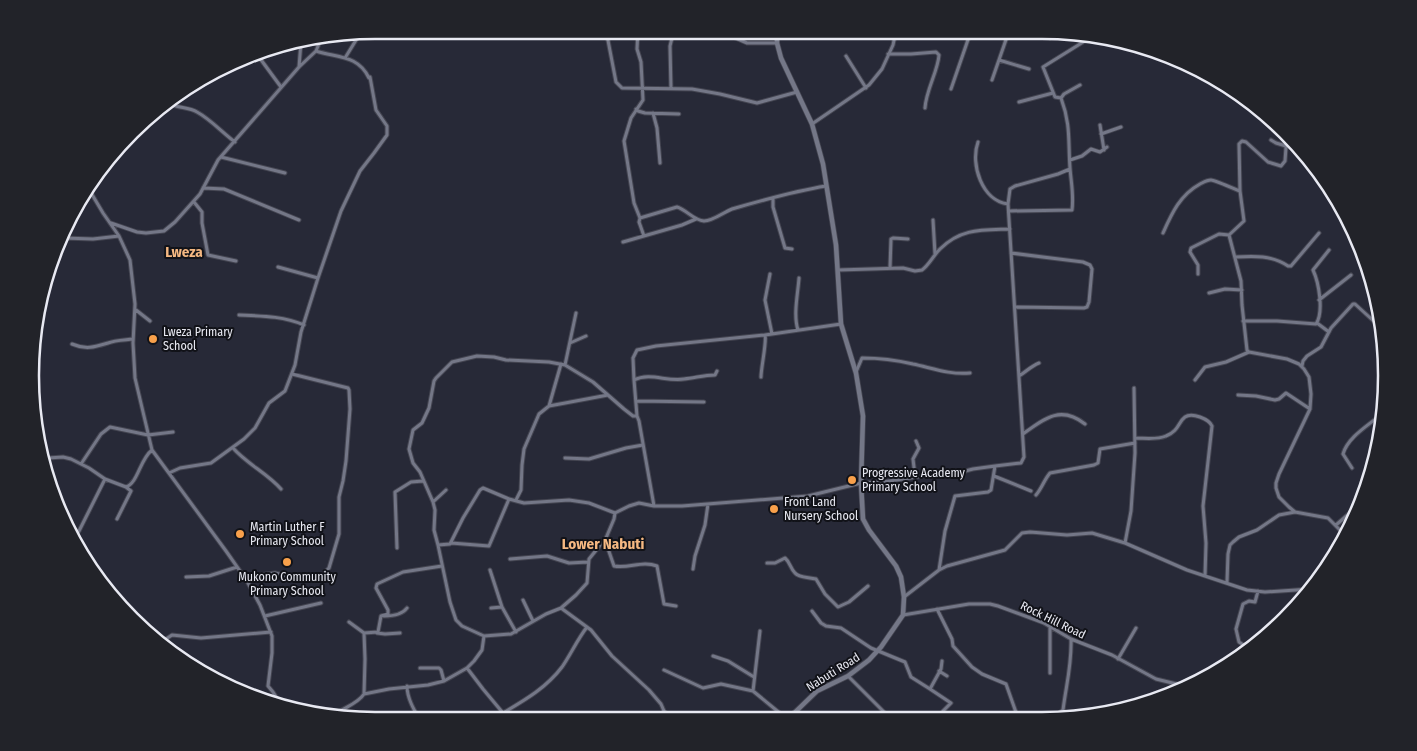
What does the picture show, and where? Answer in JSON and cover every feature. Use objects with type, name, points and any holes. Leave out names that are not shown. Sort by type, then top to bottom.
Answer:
[{"type":"street","points":[[345,58],[357,39]]},
{"type":"street","points":[[607,39],[617,84],[624,88],[706,91],[757,104],[797,92]]},
{"type":"street","points":[[638,39],[637,49],[641,62],[643,88],[642,100],[632,118],[624,141],[634,203],[644,236]]},
{"type":"street","points":[[671,89],[670,46],[672,39]]},
{"type":"street","points":[[738,39],[747,43],[777,43]]},
{"type":"street","points":[[777,39],[786,71],[812,124],[826,186],[836,245],[841,324],[856,373],[863,416],[861,483],[863,519],[868,530],[896,566],[901,577],[904,597],[903,615]]},
{"type":"street","points":[[812,124],[866,88],[878,74],[896,39]]},
{"type":"street","points":[[951,89],[968,39]]},
{"type":"street","points":[[992,80],[1006,39]]},
{"type":"street","points":[[1061,98],[1055,97],[1043,67],[1084,42]]},
{"type":"street","points":[[111,222],[137,232],[161,232],[175,222],[194,202],[210,172],[221,157],[299,67],[316,52],[319,44]]},
{"type":"street","points":[[299,67],[301,47]]},
{"type":"street","points":[[169,473],[180,468],[211,463],[233,448],[255,428],[268,405],[285,391],[292,374],[318,278],[349,193],[360,171],[387,135],[387,126],[376,110],[370,77],[368,78],[364,68],[345,58],[316,52]]},
{"type":"street","points":[[888,54],[936,52],[939,55],[926,108]]},
{"type":"street","points":[[846,56],[866,88]]},
{"type":"street","points":[[260,59],[281,88]]},
{"type":"street","points":[[999,60],[1029,69]]},
{"type":"street","points":[[1061,98],[1064,94],[1080,85]]},
{"type":"street","points":[[1019,102],[1053,92]]},
{"type":"street","points":[[1009,211],[1072,210],[1074,192],[1070,169],[1069,127],[1061,98]]},
{"type":"street","points":[[174,105],[196,111],[235,142]]},
{"type":"street","points":[[636,109],[640,112],[679,114]]},
{"type":"street","points":[[653,113],[657,128],[660,163]]},
{"type":"street","points":[[1070,160],[1082,156],[1091,149],[1100,152],[1105,149],[1100,125]]},
{"type":"street","points":[[1101,134],[1121,126]]},
{"type":"street","points":[[1198,274],[1198,265],[1190,252],[1192,248],[1219,234],[1229,235],[1243,222],[1240,191],[1240,142],[1246,142],[1268,162],[1280,166],[1285,162],[1286,146],[1271,140]]},
{"type":"street","points":[[978,142],[975,150],[980,182],[998,202],[1008,204]]},
{"type":"street","points":[[221,157],[285,173]]},
{"type":"street","points":[[451,543],[480,490],[487,489],[509,499],[528,503],[552,500],[586,502],[615,513],[639,503],[654,506],[708,504],[808,496],[861,483],[883,482],[915,476],[954,474],[973,469],[1018,464],[1022,461],[1024,448],[1010,253],[1008,204],[1010,189],[1070,169]]},
{"type":"street","points":[[1163,233],[1175,207],[1189,190],[1206,181],[1215,181],[1240,191]]},
{"type":"street","points":[[624,242],[696,219],[709,220],[733,209],[803,190],[826,186]]},
{"type":"street","points":[[203,188],[224,189],[299,220]]},
{"type":"street","points":[[92,195],[102,213],[111,222],[130,260],[135,310],[133,339],[136,386],[152,450],[247,581],[265,616],[271,632],[272,653],[268,686],[276,697]]},
{"type":"street","points":[[774,198],[773,207],[785,248],[792,249]]},
{"type":"street","points":[[194,202],[202,212],[207,254],[211,257],[236,261]]},
{"type":"street","points":[[640,218],[677,207],[683,209],[696,219]]},
{"type":"street","points":[[933,220],[935,254]]},
{"type":"street","points":[[838,270],[890,268],[922,270],[948,242],[966,232],[1010,229]]},
{"type":"street","points":[[1235,257],[1262,256],[1282,261],[1291,266],[1319,233]]},
{"type":"street","points":[[1229,235],[1242,290],[1243,321],[1249,352]]},
{"type":"street","points":[[68,238],[94,240],[119,236]]},
{"type":"street","points":[[890,268],[891,239],[908,240]]},
{"type":"street","points":[[1317,323],[1319,316],[1319,286],[1314,270],[1329,250]]},
{"type":"street","points":[[1010,253],[1083,262],[1090,265],[1092,269],[1090,302],[1087,307],[1015,307]]},
{"type":"street","points":[[278,267],[318,278]]},
{"type":"street","points":[[770,274],[765,300],[772,334]]},
{"type":"street","points":[[1319,300],[1351,275]]},
{"type":"street","points":[[798,330],[796,303],[800,278]]},
{"type":"street","points":[[1209,293],[1224,289],[1242,290]]},
{"type":"street","points":[[1302,367],[1303,361],[1307,356],[1321,347],[1329,332],[1353,304],[1374,322]]},
{"type":"street","points":[[135,310],[150,321]]},
{"type":"street","points":[[549,406],[570,344],[576,313]]},
{"type":"street","points":[[239,315],[278,317],[304,324]]},
{"type":"street","points":[[1243,321],[1277,320],[1317,323],[1329,332]]},
{"type":"street","points":[[636,416],[633,358],[637,350],[656,346],[765,335],[841,324]]},
{"type":"street","points":[[760,377],[766,340],[765,335]]},
{"type":"street","points":[[570,344],[586,336]]},
{"type":"street","points":[[72,344],[86,349],[110,342],[133,339]]},
{"type":"street","points":[[1195,380],[1205,367],[1226,362],[1249,352],[1287,359],[1302,367],[1309,377],[1311,388],[1310,409],[1276,483],[1279,497],[1295,512]]},
{"type":"street","points":[[615,513],[606,540],[589,559],[587,583],[561,608],[511,634],[484,636],[462,626],[456,620],[450,602],[434,530],[435,510],[433,502],[422,481],[420,472],[413,463],[409,449],[413,430],[424,419],[430,408],[434,381],[452,362],[480,355],[506,360],[563,364],[593,382],[624,410],[636,416],[640,421],[654,506]]},
{"type":"street","points":[[856,373],[862,358],[875,358],[958,374],[970,374]]},
{"type":"street","points":[[1019,376],[1031,366],[1039,363]]},
{"type":"street","points":[[634,380],[647,376],[684,379],[715,375],[717,372]]},
{"type":"street","points":[[247,581],[259,575],[275,573],[302,579],[318,577],[329,568],[338,538],[339,497],[346,461],[349,390],[348,388],[292,374]]},
{"type":"street","points":[[1125,542],[1131,511],[1135,444],[1134,388]]},
{"type":"street","points":[[1238,395],[1274,400],[1286,392],[1310,409]]},
{"type":"street","points":[[516,500],[521,490],[524,449],[536,417],[549,406],[608,395]]},
{"type":"street","points":[[636,401],[704,402]]},
{"type":"street","points":[[1023,434],[1048,417],[1058,414],[1066,414],[1086,424]]},
{"type":"street","points":[[1135,438],[1160,438],[1166,436],[1176,430],[1185,417],[1188,416],[1202,417],[1210,422],[1212,426],[1203,506],[1206,543],[1205,576]]},
{"type":"street","points":[[1352,468],[1343,454],[1345,449],[1351,440],[1375,420]]},
{"type":"street","points":[[81,464],[106,428],[110,427],[148,435],[173,432]]},
{"type":"street","points":[[915,476],[913,459],[919,448],[916,441]]},
{"type":"street","points":[[1036,495],[1050,472],[1094,465],[1098,463],[1100,449],[1135,444]]},
{"type":"street","points":[[565,458],[589,459],[643,445]]},
{"type":"street","points":[[233,448],[240,457],[266,474],[281,489]]},
{"type":"street","points":[[126,487],[132,484],[144,457],[152,450]]},
{"type":"street","points":[[49,459],[64,457],[81,464],[105,479],[126,487],[130,491],[117,519]]},
{"type":"street","points":[[939,570],[945,531],[955,496],[990,491],[996,466]]},
{"type":"street","points":[[994,476],[1031,491]]},
{"type":"street","points":[[78,533],[105,479]]},
{"type":"street","points":[[397,548],[395,492],[411,482],[422,481]]},
{"type":"street","points":[[433,502],[446,490]]},
{"type":"street","points":[[438,544],[449,545],[451,543],[489,546],[509,499]]},
{"type":"street","points":[[693,569],[694,556],[705,525],[708,504]]},
{"type":"street","points":[[1227,582],[1230,545],[1279,515],[1295,512],[1323,516],[1341,530]]},
{"type":"street","points":[[1336,525],[1348,514]]},
{"type":"street","points":[[904,597],[939,570],[947,566],[1005,550],[1016,537],[1022,533],[1030,532],[1067,535],[1092,533],[1125,542],[1187,570],[1247,590],[1258,592],[1302,590]]},
{"type":"street","points":[[606,540],[614,566],[646,564],[657,566],[664,604],[676,606]]},
{"type":"street","points":[[510,558],[547,556],[569,562],[588,562]]},
{"type":"street","points":[[767,563],[775,563],[785,558],[799,576],[816,579],[825,594],[838,607],[849,602],[868,586]]},
{"type":"street","points":[[381,616],[388,614],[388,610],[376,588],[378,583],[403,572],[442,566]]},
{"type":"street","points":[[186,578],[209,576],[237,567]]},
{"type":"street","points":[[490,570],[502,607],[516,632]]},
{"type":"street","points":[[1244,645],[1239,642],[1236,629],[1243,604],[1249,601],[1255,602],[1258,592]]},
{"type":"street","points":[[523,600],[533,621]]},
{"type":"street","points":[[265,616],[321,603]]},
{"type":"street","name":"Rock Hill Road","points":[[903,615],[969,604],[990,604],[1012,610],[1050,627],[1070,640],[1099,650],[1156,679],[1177,684]]},
{"type":"street","points":[[491,608],[502,607]]},
{"type":"street","points":[[381,616],[392,616],[404,612],[408,608]]},
{"type":"street","points":[[561,608],[586,627],[612,656],[649,690],[665,712]]},
{"type":"street","points":[[936,609],[952,639],[953,646],[966,661],[982,674],[1006,684],[1016,712]]},
{"type":"street","points":[[812,611],[821,623],[826,626],[841,628],[878,651],[905,662],[911,677],[951,703],[943,710],[945,712]]},
{"type":"street","name":"Nabuti Road","points":[[794,712],[817,691],[858,670],[878,651],[903,615]]},
{"type":"street","points":[[376,633],[378,632],[381,616]]},
{"type":"street","points":[[350,622],[364,633],[400,633]]},
{"type":"street","points":[[505,712],[528,698],[554,676],[586,627]]},
{"type":"street","points":[[1050,627],[1050,674]]},
{"type":"street","points":[[1118,659],[1136,628]]},
{"type":"street","points":[[753,691],[760,631]]},
{"type":"street","points":[[166,639],[172,635],[201,638],[271,632]]},
{"type":"street","points":[[340,710],[360,700],[364,694],[364,633]]},
{"type":"street","points":[[364,694],[444,681],[467,668],[482,650],[484,636]]},
{"type":"street","points":[[1061,712],[1063,710],[1071,660],[1070,640]]},
{"type":"street","points":[[713,656],[728,661],[754,677]]},
{"type":"street","points":[[930,689],[942,661]]},
{"type":"street","points":[[420,668],[439,668],[444,681]]},
{"type":"street","points":[[467,668],[502,712]]},
{"type":"street","points":[[664,670],[703,688],[721,684],[753,691],[779,712]]},
{"type":"street","points":[[939,671],[947,676]]},
{"type":"street","points":[[848,676],[884,712]]},
{"type":"street","points":[[407,686],[416,712]]},
{"type":"place","name":"Lweza Primary School","points":[[153,339]]},
{"type":"place","name":"Progressive Academy Primary School","points":[[852,480]]},
{"type":"place","name":"Front Land Nursery School","points":[[774,509]]},
{"type":"place","name":"Martin Luther F Primary School","points":[[240,534]]},
{"type":"place","name":"Mukono Community Primary School","points":[[287,562]]},
{"type":"district","name":"Lweza","points":[[184,252]]},
{"type":"district","name":"Lower Nabuti","points":[[603,544]]}]
